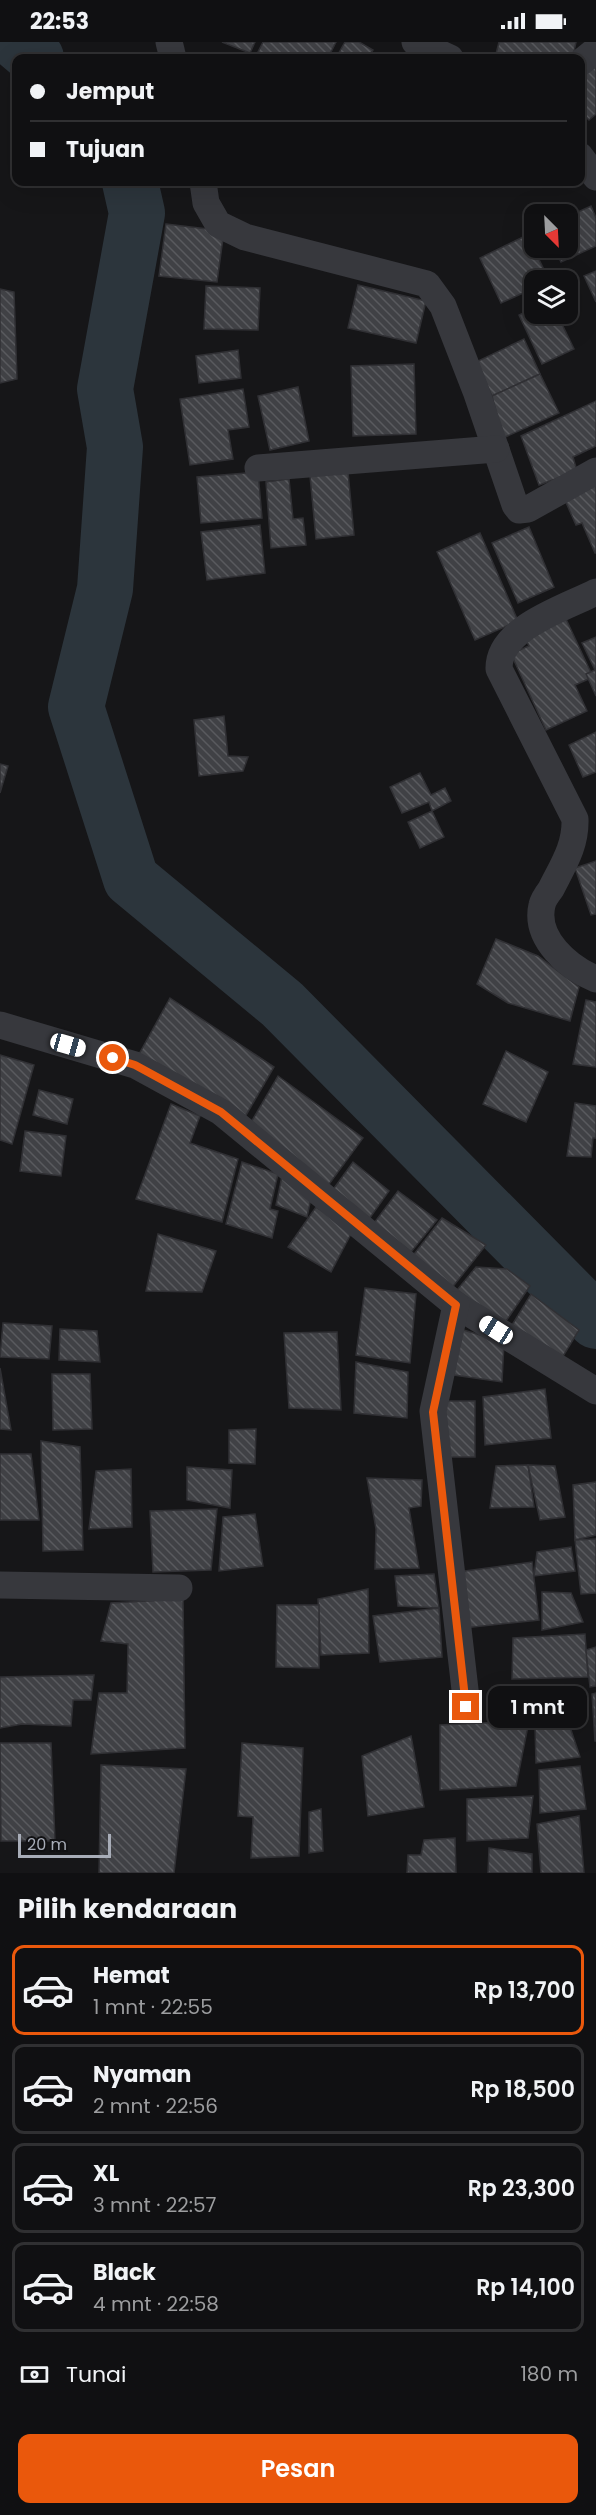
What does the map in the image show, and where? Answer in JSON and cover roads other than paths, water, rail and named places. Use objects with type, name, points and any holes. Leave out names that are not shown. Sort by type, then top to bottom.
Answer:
[{"type":"street","points":[[415,42],[441,54]]},
{"type":"street","points":[[585,163],[596,177]]},
{"type":"street","points":[[204,186],[206,203],[218,224],[236,232],[427,284],[443,306],[515,505],[519,510],[528,509],[596,471]]},
{"type":"street","points":[[258,468],[496,449]]},
{"type":"street","points":[[596,592],[523,628],[506,644],[499,658],[499,669],[575,819],[571,851],[542,905],[542,926],[549,942],[565,960],[580,972],[596,979]]},
{"type":"street","points":[[0,1025],[135,1065],[221,1112],[456,1305],[596,1391]]},
{"type":"street","points":[[456,1305],[433,1412],[466,1707]]},
{"type":"street","points":[[0,1585],[179,1588]]},
{"type":"waterway","points":[[17,42],[31,54]]},
{"type":"waterway","points":[[131,186],[137,213],[105,389],[115,447],[105,589],[76,707],[131,879],[282,1004],[596,1321]]}]
